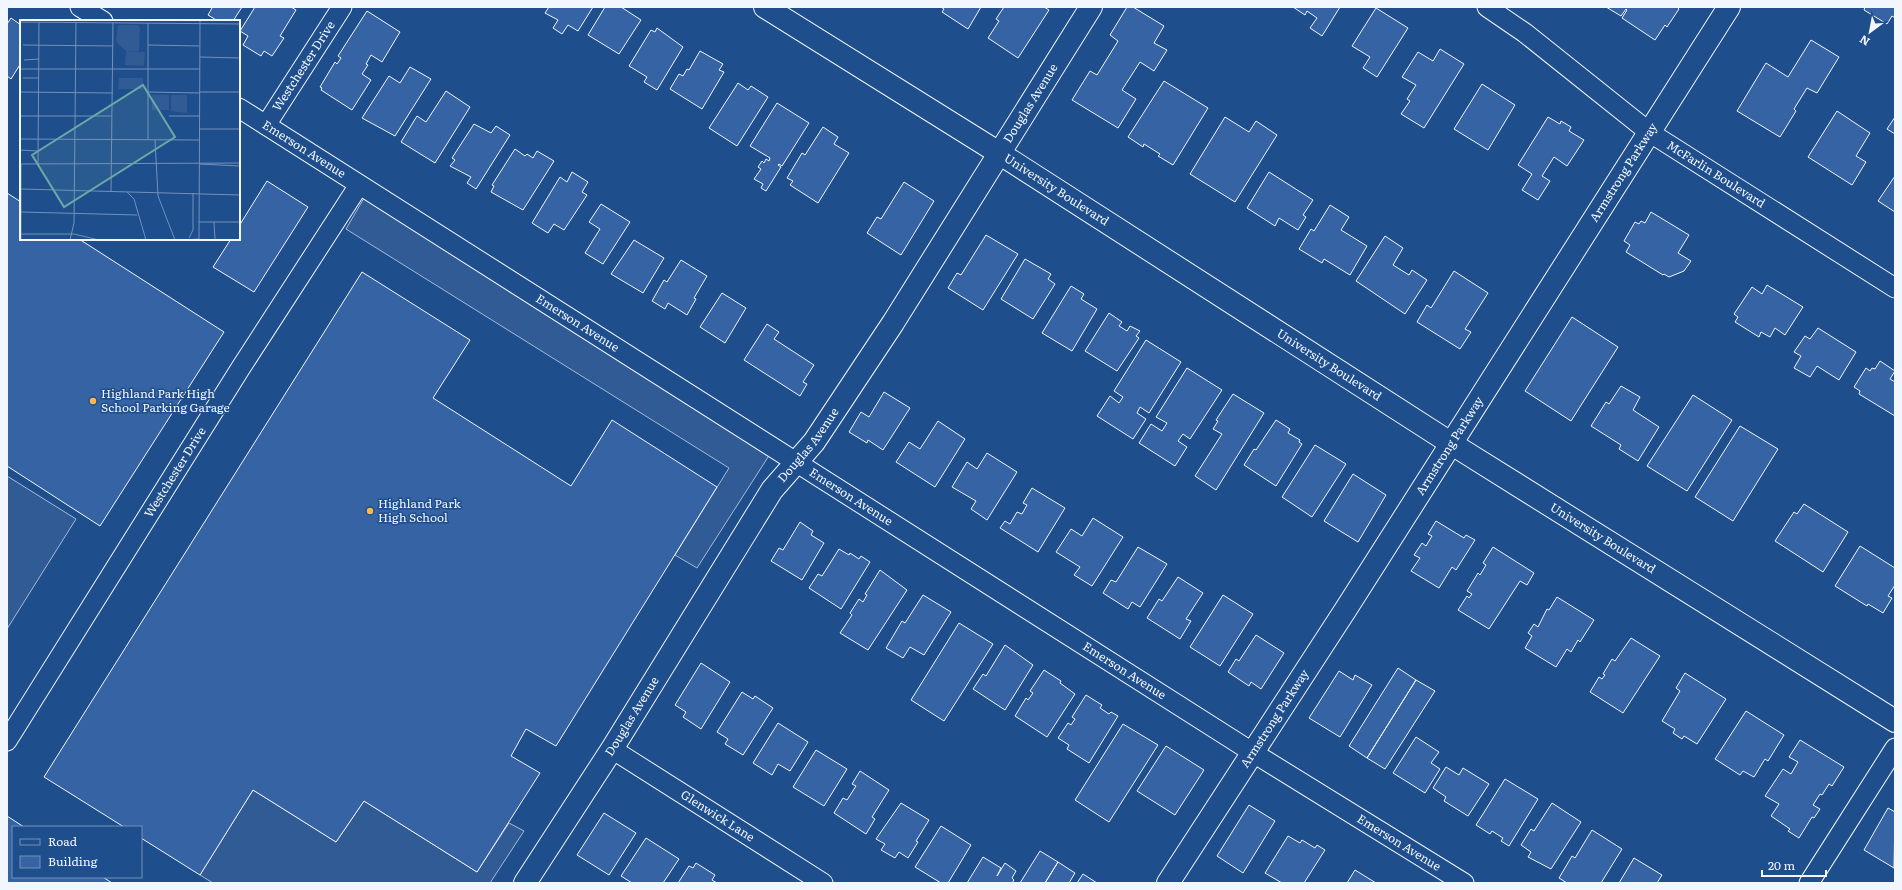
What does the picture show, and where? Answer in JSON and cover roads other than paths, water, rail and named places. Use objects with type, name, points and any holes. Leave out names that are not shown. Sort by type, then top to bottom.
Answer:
[{"type":"street","points":[[80,7],[100,20]]},
{"type":"street","name":"Westchester Drive","points":[[266,125],[342,7]]},
{"type":"street","name":"University Boulevard","points":[[765,7],[999,153],[1452,444],[1895,721]]},
{"type":"street","name":"Douglas Avenue","points":[[525,883],[612,749],[772,490],[814,442],[893,323],[1091,7]]},
{"type":"street","name":"McFarlin Boulevard","points":[[1487,7],[1525,33],[1649,132],[1895,288]]},
{"type":"street","name":"Armstrong Parkway","points":[[1168,883],[1452,444],[1728,7]]},
{"type":"street","name":"Emerson Avenue","points":[[240,109],[797,461],[1252,752],[1464,883]]},
{"type":"street","name":"Westchester Drive","points":[[7,741],[240,369],[359,184]]},
{"type":"street","points":[[1809,883],[1895,748]]},
{"type":"street","name":"Glenwick Lane","points":[[612,749],[823,883]]},
{"type":"place","name":"Highland Park High School Parking Garage","points":[[93,401]]},
{"type":"place","name":"Highland Park High School","points":[[370,511]]}]
